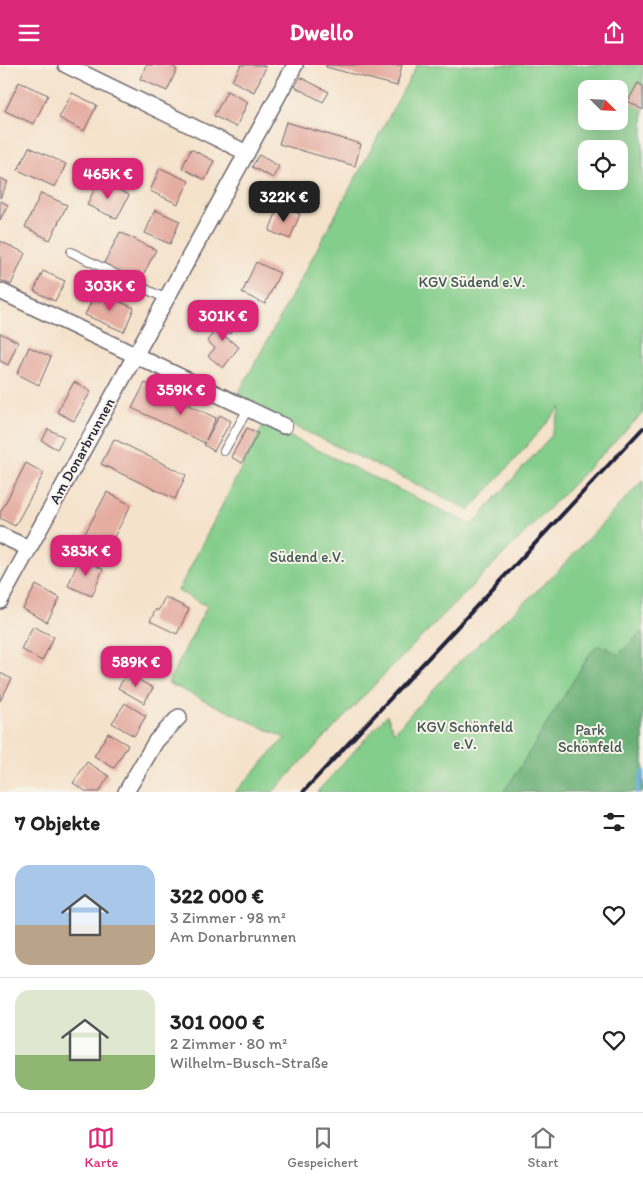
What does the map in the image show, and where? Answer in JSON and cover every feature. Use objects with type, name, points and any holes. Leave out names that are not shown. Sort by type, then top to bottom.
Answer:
[{"type":"street","points":[[66,65],[246,153]]},
{"type":"street","name":"Am Donarbrunnen","points":[[0,601],[295,65]]},
{"type":"street","points":[[0,291],[284,426]]},
{"type":"street","points":[[0,535],[28,548]]},
{"type":"street","points":[[126,792],[156,741],[179,717]]},
{"type":"lane","points":[[71,252],[166,299]]},
{"type":"lane","points":[[224,451],[248,409]]},
{"type":"green space","name":"KGV Südend e.V.","points":[[417,65],[643,65],[643,413],[381,678],[273,792],[235,792],[285,738],[168,683],[207,606],[178,591],[264,424],[472,525],[551,436],[561,407],[470,510],[236,398]]},
{"type":"green space","name":"KGV Schönfeld e.V.","points":[[643,480],[643,792],[317,792],[387,715],[394,732],[454,667],[555,574]]},
{"type":"green space","name":"Park Schönfeld","points":[[643,630],[643,792],[503,792],[591,652],[597,646],[606,647],[618,655]]},
{"type":"building","points":[[146,65],[169,65],[177,69],[167,91],[140,79]]},
{"type":"building","points":[[241,65],[262,65],[266,67],[254,92],[232,81]]},
{"type":"building","points":[[326,65],[402,65],[397,86],[326,67]]},
{"type":"building","points":[[300,77],[329,92],[323,102],[295,87]]},
{"type":"building","points":[[19,82],[48,95],[34,124],[5,111]]},
{"type":"building","points":[[638,83],[643,86],[643,110],[628,101]]},
{"type":"building","points":[[227,91],[248,102],[236,127],[214,116]]},
{"type":"building","points":[[72,93],[97,105],[84,131],[59,118]]},
{"type":"building","points":[[286,122],[361,144],[355,166],[279,144]]},
{"type":"building","points":[[29,147],[66,164],[55,187],[18,170]]},
{"type":"building","points":[[191,149],[214,161],[205,180],[182,168]]},
{"type":"building","points":[[259,155],[279,166],[273,178],[252,167]]},
{"type":"building","points":[[160,168],[189,181],[178,204],[150,191]]},
{"type":"building","points":[[0,178],[8,182],[0,198]]},
{"type":"building","points":[[99,180],[129,195],[117,219],[87,205]]},
{"type":"building","points":[[41,193],[67,205],[50,240],[25,227]]},
{"type":"building","points":[[0,201],[8,205],[0,220]]},
{"type":"building","points":[[279,206],[300,214],[290,239],[269,231]]},
{"type":"building","points":[[155,210],[180,221],[170,244],[145,233]]},
{"type":"building","points":[[120,232],[156,250],[139,283],[103,265]]},
{"type":"building","points":[[0,241],[25,253],[11,285],[0,280]]},
{"type":"building","points":[[256,262],[280,273],[265,304],[242,293]]},
{"type":"building","points":[[43,271],[65,281],[55,301],[34,291]]},
{"type":"building","points":[[96,291],[134,308],[124,332],[85,315]]},
{"type":"building","points":[[227,315],[238,323],[230,334],[227,332],[224,336],[239,347],[223,368],[208,356],[215,348],[207,341]]},
{"type":"building","points":[[0,333],[18,342],[8,365],[0,361]]},
{"type":"building","points":[[29,347],[51,357],[39,385],[17,374]]},
{"type":"building","points":[[74,382],[91,391],[74,421],[57,412]]},
{"type":"building","points":[[145,383],[216,418],[206,440],[220,415],[231,421],[214,451],[204,445],[205,443],[132,408]]},
{"type":"building","points":[[247,428],[258,433],[242,463],[231,457]]},
{"type":"building","points":[[48,429],[64,437],[57,449],[42,441]]},
{"type":"building","points":[[114,439],[186,475],[175,499],[101,464]]},
{"type":"building","points":[[26,463],[44,473],[15,526],[0,518],[0,513]]},
{"type":"building","points":[[107,492],[131,505],[105,554],[81,541]]},
{"type":"building","points":[[79,559],[103,569],[92,596],[68,586]]},
{"type":"building","points":[[36,585],[60,598],[47,622],[23,609]]},
{"type":"building","points":[[165,597],[189,609],[177,634],[150,621]]},
{"type":"building","points":[[33,626],[54,637],[42,661],[21,649]]},
{"type":"building","points":[[0,673],[12,679],[0,701]]},
{"type":"building","points":[[127,673],[153,688],[144,703],[118,688]]},
{"type":"building","points":[[125,703],[146,716],[134,736],[112,723]]},
{"type":"building","points":[[108,733],[128,745],[114,768],[94,756]]},
{"type":"building","points":[[87,762],[109,776],[99,792],[87,792],[73,783]]},
{"type":"waterway","points":[[637,792],[643,772]]},
{"type":"railway","points":[[303,792],[643,428]]},
{"type":"park label","name":"Südend e.V.","points":[[307,557]]}]
